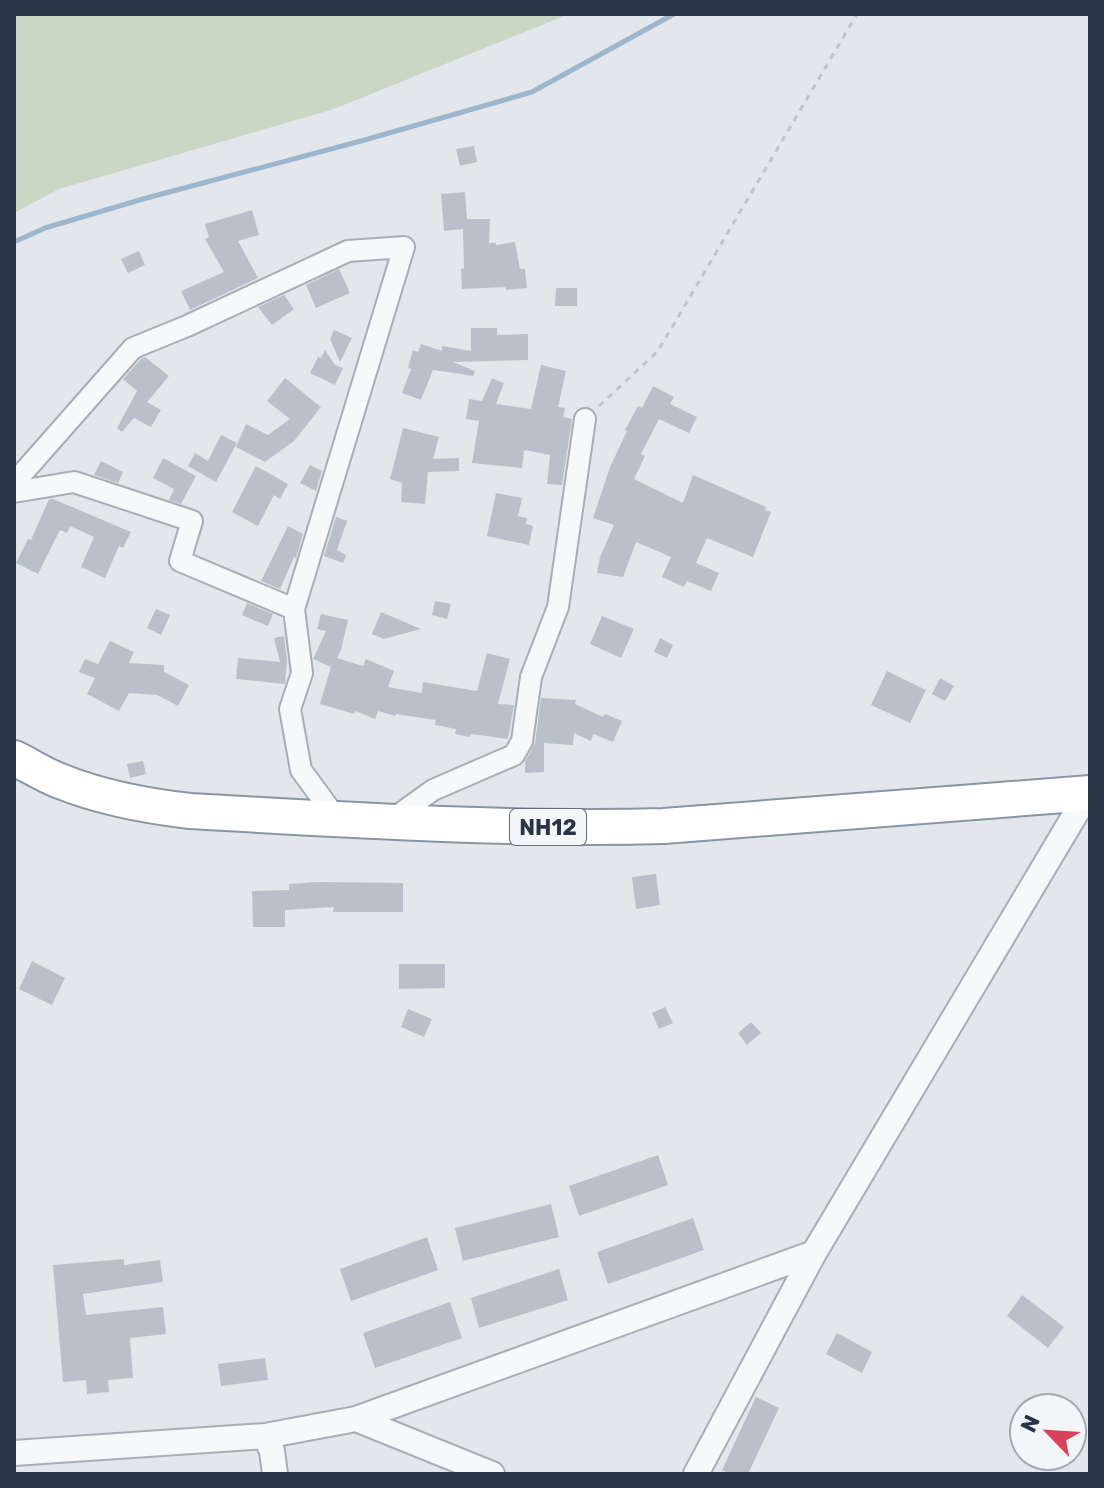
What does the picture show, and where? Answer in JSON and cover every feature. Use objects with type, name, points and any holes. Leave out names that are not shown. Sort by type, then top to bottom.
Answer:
[{"type":"highway","name":"NH12","points":[[14,758],[57,780],[139,804],[190,811],[388,822],[593,828],[664,826],[1089,793]]},
{"type":"street","points":[[14,483],[133,348],[348,251],[404,247],[294,609],[302,673],[290,709],[301,770],[337,819]]},
{"type":"street","points":[[388,822],[433,790],[514,755],[522,741],[531,677],[558,607],[585,419]]},
{"type":"street","points":[[14,492],[74,482],[192,521],[180,561],[294,609]]},
{"type":"street","points":[[696,1474],[814,1253],[1089,793]]},
{"type":"street","points":[[14,1453],[265,1436],[356,1419],[814,1253]]},
{"type":"street","points":[[356,1419],[492,1474]]},
{"type":"street","points":[[265,1436],[272,1451],[275,1474]]},
{"type":"path","points":[[585,419],[658,351],[857,14]]},
{"type":"green space","points":[[14,14],[569,14],[334,109],[59,189],[14,213]]},
{"type":"building","points":[[474,146],[477,162],[460,166],[456,149]]},
{"type":"building","points":[[465,192],[467,219],[490,219],[489,243],[515,242],[520,269],[525,269],[527,288],[462,289],[463,229],[444,231],[441,194]]},
{"type":"building","points":[[252,210],[259,235],[238,241],[258,278],[190,310],[181,291],[224,272],[205,239],[209,237],[205,224]]},
{"type":"building","points":[[139,251],[145,265],[128,273],[121,259]]},
{"type":"building","points":[[339,269],[350,293],[316,308],[306,285]]},
{"type":"building","points":[[556,288],[577,288],[577,306],[555,306]]},
{"type":"building","points":[[284,295],[294,309],[272,325],[258,307]]},
{"type":"building","points":[[471,328],[497,328],[497,335],[528,334],[528,360],[453,362],[475,371],[473,376],[433,370],[421,400],[402,393],[411,369],[408,368],[413,350],[418,352],[421,344],[442,351],[442,346],[471,351]]},
{"type":"building","points":[[334,330],[352,338],[340,362],[330,339]]},
{"type":"building","points":[[325,350],[335,365],[343,368],[335,385],[310,373]]},
{"type":"building","points":[[145,357],[169,376],[147,402],[161,410],[151,427],[134,418],[122,432],[117,428],[137,391],[123,379]]},
{"type":"building","points":[[541,365],[566,371],[558,407],[565,408],[563,417],[572,419],[562,485],[547,484],[550,455],[524,450],[522,468],[472,463],[479,421],[466,419],[469,399],[482,401],[492,378],[504,383],[496,404],[531,409]]},
{"type":"building","points":[[285,378],[321,407],[294,441],[265,462],[236,447],[246,424],[268,435],[290,419],[267,401]]},
{"type":"building","points":[[653,386],[674,397],[670,404],[697,417],[689,433],[659,419],[641,454],[645,456],[634,479],[683,503],[693,475],[771,512],[753,557],[707,538],[696,563],[719,573],[711,591],[687,581],[684,587],[662,577],[671,557],[636,542],[623,577],[597,573],[600,557],[614,525],[593,518],[625,430],[638,406],[642,408]]},
{"type":"building","points":[[403,428],[439,437],[433,459],[459,458],[459,471],[428,472],[425,504],[401,502],[402,483],[390,479]]},
{"type":"building","points":[[221,435],[237,443],[216,482],[188,466],[195,453],[208,461]]},
{"type":"building","points":[[163,458],[196,476],[181,504],[169,500],[174,489],[153,478]]},
{"type":"building","points":[[101,461],[123,472],[118,483],[94,475]]},
{"type":"building","points":[[310,465],[322,471],[316,491],[300,483]]},
{"type":"building","points":[[256,466],[288,484],[280,499],[274,495],[258,526],[232,512]]},
{"type":"building","points":[[496,493],[522,498],[518,516],[527,518],[526,524],[533,526],[529,545],[487,536]]},
{"type":"building","points":[[49,499],[131,532],[123,548],[119,546],[105,578],[81,567],[94,537],[70,526],[67,533],[60,530],[38,574],[16,563],[28,539],[31,540]]},
{"type":"building","points":[[336,517],[347,521],[337,550],[346,555],[343,563],[324,556]]},
{"type":"building","points":[[288,526],[303,534],[296,558],[280,589],[261,581]]},
{"type":"building","points":[[435,601],[451,604],[447,619],[432,615]]},
{"type":"building","points":[[247,603],[273,614],[268,626],[242,615]]},
{"type":"building","points":[[156,609],[170,615],[161,635],[147,628]]},
{"type":"building","points":[[381,612],[421,629],[384,639],[372,634]]},
{"type":"building","points":[[321,614],[348,620],[337,658],[363,666],[366,659],[394,671],[388,687],[422,693],[423,682],[477,691],[487,653],[510,659],[498,704],[514,705],[508,739],[455,734],[456,729],[435,725],[436,720],[378,711],[375,719],[355,711],[354,714],[320,704],[331,667],[313,659],[326,631],[317,629]]},
{"type":"building","points":[[602,616],[634,629],[621,658],[590,644]]},
{"type":"building","points":[[284,636],[287,660],[285,684],[236,679],[238,658],[280,662],[274,638]]},
{"type":"building","points":[[660,638],[673,645],[667,658],[654,652]]},
{"type":"building","points":[[110,641],[134,652],[129,663],[164,665],[164,672],[189,685],[178,706],[157,695],[129,693],[119,711],[87,694],[95,678],[79,672],[85,659],[98,664]]},
{"type":"building","points":[[887,671],[926,690],[910,723],[871,705]]},
{"type":"building","points":[[940,678],[954,686],[945,701],[932,694]]},
{"type":"building","points":[[541,698],[576,700],[575,704],[603,717],[605,714],[622,721],[613,742],[593,734],[591,741],[574,733],[573,745],[544,743],[544,772],[525,773],[525,762],[535,743]]},
{"type":"building","points":[[143,761],[146,774],[130,778],[127,764]]},
{"type":"building","points":[[656,874],[660,905],[636,909],[632,877]]},
{"type":"building","points":[[403,883],[403,912],[333,912],[334,907],[285,910],[285,927],[253,927],[252,891],[289,890],[289,884]]},
{"type":"building","points":[[32,961],[65,978],[52,1005],[19,989]]},
{"type":"building","points":[[399,964],[445,964],[445,988],[399,989]]},
{"type":"building","points":[[665,1007],[673,1023],[659,1029],[652,1013]]},
{"type":"building","points":[[408,1009],[432,1019],[424,1037],[401,1027]]},
{"type":"building","points":[[751,1022],[761,1033],[747,1045],[738,1033]]},
{"type":"building","points":[[658,1155],[668,1185],[579,1216],[569,1186]]},
{"type":"building","points":[[551,1204],[559,1237],[463,1261],[455,1228]]},
{"type":"building","points":[[693,1218],[704,1250],[608,1284],[597,1252]]},
{"type":"building","points":[[427,1237],[438,1270],[351,1301],[340,1269]]},
{"type":"building","points":[[124,1259],[124,1265],[160,1260],[163,1282],[83,1294],[86,1315],[163,1307],[166,1334],[130,1338],[133,1378],[108,1380],[109,1392],[87,1394],[86,1380],[63,1382],[53,1265]]},
{"type":"building","points":[[559,1269],[568,1300],[479,1328],[471,1298]]},
{"type":"building","points":[[1022,1295],[1064,1327],[1048,1348],[1007,1316]]},
{"type":"building","points":[[450,1302],[462,1338],[375,1368],[363,1333]]},
{"type":"building","points":[[837,1333],[872,1352],[862,1373],[826,1354]]},
{"type":"building","points":[[265,1358],[268,1380],[221,1386],[218,1364]]},
{"type":"building","points":[[756,1397],[779,1408],[748,1474],[730,1474],[722,1470]]},
{"type":"waterway","points":[[14,242],[45,228],[143,199],[532,92],[674,14]]}]
